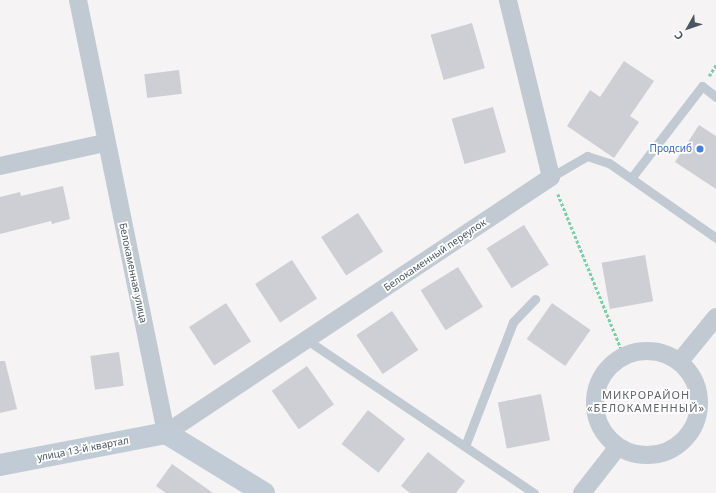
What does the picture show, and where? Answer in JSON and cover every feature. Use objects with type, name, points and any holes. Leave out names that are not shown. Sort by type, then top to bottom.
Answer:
[{"type":"street","name":"Белокаменная улица","points":[[78,0],[105,143],[166,433]]},
{"type":"street","points":[[508,0],[551,177]]},
{"type":"street","points":[[0,166],[105,143]]},
{"type":"street","name":"Белокаменный переулок","points":[[166,433],[551,177]]},
{"type":"street","points":[[680,362],[716,317]]},
{"type":"street","points":[[647,350],[665,353],[680,362],[695,379],[701,402],[696,425],[682,443],[662,454],[639,456],[618,447],[601,427],[595,414],[595,394],[603,375],[614,362],[624,356],[647,350]]},
{"type":"street","points":[[166,433],[264,493]]},
{"type":"street","name":"улица 13-й квартал","points":[[0,465],[166,433]]},
{"type":"street","points":[[582,493],[618,447]]},
{"type":"lane","points":[[632,178],[702,86],[716,97]]},
{"type":"lane","points":[[551,177],[587,156],[609,163],[716,238]]},
{"type":"lane","points":[[464,446],[513,322],[535,299]]},
{"type":"lane","points":[[308,340],[534,493]]},
{"type":"path","points":[[551,177],[624,356]]},
{"type":"building","points":[[472,23],[485,68],[444,80],[431,35]]},
{"type":"building","points":[[624,61],[654,81],[630,116],[639,122],[614,158],[567,126],[590,90],[600,97]]},
{"type":"building","points":[[179,70],[182,94],[147,98],[144,74]]},
{"type":"building","points":[[493,107],[506,152],[465,164],[452,119]]},
{"type":"building","name":"Продсиб","points":[[699,125],[716,136],[716,189],[675,162]]},
{"type":"building","points":[[63,186],[70,219],[52,224],[51,221],[0,234],[0,197],[20,192],[21,196]]},
{"type":"building","points":[[358,213],[383,252],[346,276],[321,237]]},
{"type":"building","points":[[524,225],[549,265],[512,288],[487,248]]},
{"type":"building","points":[[645,255],[653,301],[610,309],[602,263]]},
{"type":"building","points":[[292,260],[317,299],[280,323],[255,284]]},
{"type":"building","points":[[458,267],[483,307],[446,330],[421,290]]},
{"type":"building","points":[[226,303],[251,342],[214,366],[189,327]]},
{"type":"building","points":[[552,303],[591,330],[565,366],[527,339]]},
{"type":"building","points":[[392,311],[418,350],[383,374],[356,335]]},
{"type":"building","points":[[119,352],[124,386],[95,390],[90,356]]},
{"type":"building","points":[[0,361],[5,361],[17,409],[0,413]]},
{"type":"building","points":[[307,366],[334,405],[299,429],[272,391]]},
{"type":"building","points":[[541,394],[550,440],[507,449],[498,402]]},
{"type":"building","points":[[368,410],[405,439],[379,473],[342,444]]},
{"type":"building","points":[[428,452],[465,481],[456,493],[410,493],[401,486]]},
{"type":"building","points":[[172,464],[213,493],[166,493],[156,486]]},
{"type":"place","name":"Продсиб","points":[[700,149]]},
{"type":"district","name":"МИКРОРАЙОН «БЕЛОКАМЕННЫЙ»","points":[[646,402]]}]
